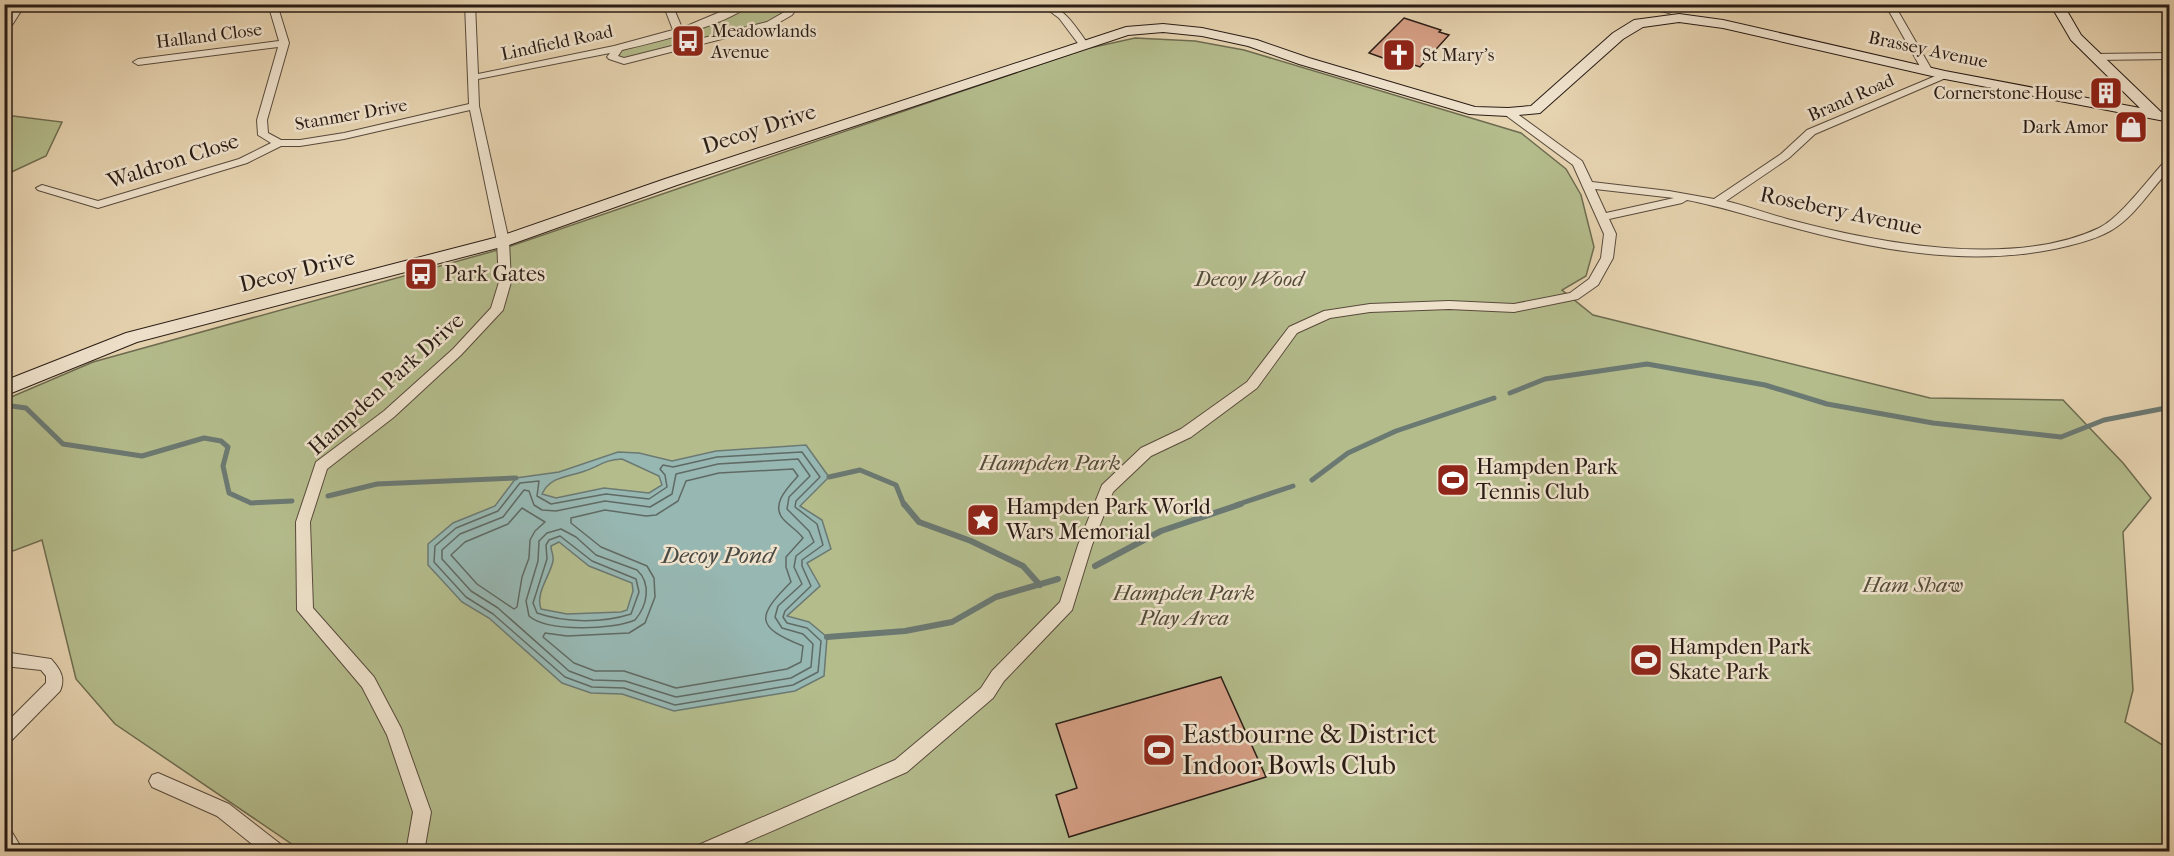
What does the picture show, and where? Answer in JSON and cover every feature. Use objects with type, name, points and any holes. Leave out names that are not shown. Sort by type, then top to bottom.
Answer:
[{"type":"street","points":[[4,11],[50,4]]},
{"type":"street","points":[[272,4],[284,43]]},
{"type":"street","name":"Hampden Park Drive","points":[[415,852],[422,812],[395,733],[368,682],[305,610],[303,522],[321,466],[389,414],[457,352],[497,310],[505,282],[503,241],[474,106],[475,77],[470,4]]},
{"type":"street","points":[[667,4],[678,30]]},
{"type":"street","name":"Lindfield Road","points":[[475,77],[619,47],[726,15],[748,4]]},
{"type":"street","points":[[619,47],[612,57],[624,61],[668,51],[770,24],[789,13],[796,4]]},
{"type":"street","points":[[1044,4],[1062,16],[1083,44]]},
{"type":"street","points":[[1637,4],[1672,11]]},
{"type":"street","points":[[1889,4],[1927,70]]},
{"type":"street","points":[[2056,4],[2076,37],[2095,57],[2163,117]]},
{"type":"street","points":[[4,31],[18,8]]},
{"type":"street","name":"Brassey Avenue","points":[[1535,110],[1618,36],[1639,23],[1672,11],[1945,75],[2163,117]]},
{"type":"street","name":"Decoy Drive","points":[[4,389],[132,337],[503,241],[1126,31],[1162,28],[1202,32],[1252,43],[1304,61],[1474,111],[1535,110]]},
{"type":"street","name":"Halland Close","points":[[138,62],[284,43]]},
{"type":"street","name":"Stanmer Drive","points":[[284,43],[262,120],[263,135],[279,143],[344,136],[474,106]]},
{"type":"street","points":[[2095,57],[2169,56]]},
{"type":"street","name":"Brand Road","points":[[1717,202],[1785,156],[1811,132],[1841,117],[1945,75]]},
{"type":"street","points":[[702,852],[901,766],[987,693],[998,676],[1067,605],[1085,545],[1107,489],[1146,452],[1186,433],[1252,385],[1293,330],[1328,314],[1370,308],[1449,305],[1514,308],[1574,296],[1594,282],[1607,258],[1610,234],[1578,163],[1508,112]]},
{"type":"street","name":"Waldron Close","points":[[42,188],[98,205],[243,161],[279,143]]},
{"type":"street","name":"Rosebery Avenue","points":[[1588,185],[1640,189],[1717,202],[1790,223],[1863,240],[1920,249],[1998,254],[2034,251],[2106,229],[2169,162]]},
{"type":"street","name":"Rosebery Avenue","points":[[1602,218],[1690,198]]},
{"type":"street","points":[[4,659],[45,664],[54,674],[54,686],[4,737]]},
{"type":"street","points":[[159,781],[223,810],[277,852]]},
{"type":"street","points":[[4,835],[15,852]]},
{"type":"green space","points":[[748,5],[796,5],[770,24],[624,61],[612,57],[619,47],[678,30]]},
{"type":"green space","name":"Hampden Park","points":[[1135,38],[1195,41],[1244,50],[1521,133],[1566,169],[1581,195],[1594,247],[1586,276],[1562,290],[1593,315],[1930,398],[2063,400],[2123,463],[2151,498],[2123,532],[2133,690],[2125,722],[2169,749],[2169,851],[302,851],[115,724],[76,679],[42,540],[13,551],[5,545],[4,400],[93,362],[505,248],[1085,49]]},
{"type":"green space","points":[[5,115],[62,122],[46,156],[5,175]]},
{"type":"water","name":"Decoy Pond","points":[[806,445],[829,477],[800,506],[822,520],[831,549],[807,563],[820,586],[787,616],[809,622],[827,637],[824,676],[795,691],[674,711],[622,694],[591,693],[562,683],[489,618],[462,602],[428,565],[428,544],[453,523],[495,506],[516,478],[559,472],[618,452],[639,453],[672,461],[716,451]],"holes":[[[622,459],[659,476],[662,485],[649,493],[604,488],[556,498],[542,494],[549,484],[559,478],[588,470],[605,462]],[[559,542],[589,566],[632,583],[633,591],[627,610],[567,614],[541,609],[541,591],[553,561],[551,546]]]},
{"type":"building","points":[[1404,18],[1441,30],[1439,32],[1449,35],[1420,67],[1388,56],[1386,59],[1369,53]]},
{"type":"building","name":"Eastbourne & District Indoor Bowls Club","points":[[1221,677],[1266,777],[1069,837],[1056,795],[1077,788],[1056,724]]},
{"type":"waterway","points":[[1510,393],[1545,379],[1647,364],[1765,385],[1827,404],[1933,423],[2061,437],[2104,420],[2166,408]]},
{"type":"waterway","points":[[1312,480],[1348,453],[1396,431],[1494,398]]},
{"type":"waterway","points":[[4,405],[26,408],[63,444],[142,456],[204,438],[221,441],[228,447],[223,466],[229,493],[251,503],[292,501]]},
{"type":"waterway","points":[[829,477],[860,470],[896,485],[904,505]]},
{"type":"waterway","points":[[328,496],[377,484],[516,478]]},
{"type":"waterway","points":[[1236,505],[1293,486]]},
{"type":"waterway","points":[[904,504],[919,522],[971,541],[1023,566],[1039,584]]},
{"type":"waterway","points":[[1095,566],[1161,531],[1241,504]]},
{"type":"waterway","points":[[1039,584],[1058,579]]},
{"type":"waterway","points":[[827,637],[905,631],[952,622],[996,597],[1039,584]]},
{"type":"place","name":"Meadowlands Avenue","points":[[688,41]]},
{"type":"place","name":"St Mary's","points":[[1399,55]]},
{"type":"place","name":"Cornerstone House","points":[[2106,93]]},
{"type":"place","name":"Dark Amor","points":[[2131,127]]},
{"type":"place","name":"Park Gates","points":[[421,274]]},
{"type":"place","name":"Hampden Park Tennis Club","points":[[1453,480]]},
{"type":"place","name":"Hampden Park World Wars Memorial","points":[[983,520]]},
{"type":"place","name":"Hampden Park Skate Park","points":[[1646,660]]},
{"type":"place","name":"Eastbourne & District Indoor Bowls Club","points":[[1159,750]]},
{"type":"park label","name":"Decoy Wood","points":[[1249,279]]},
{"type":"park label","name":"Ham Shaw","points":[[1913,585]]},
{"type":"park label","name":"Hampden Park Play Area","points":[[1184,606]]}]
